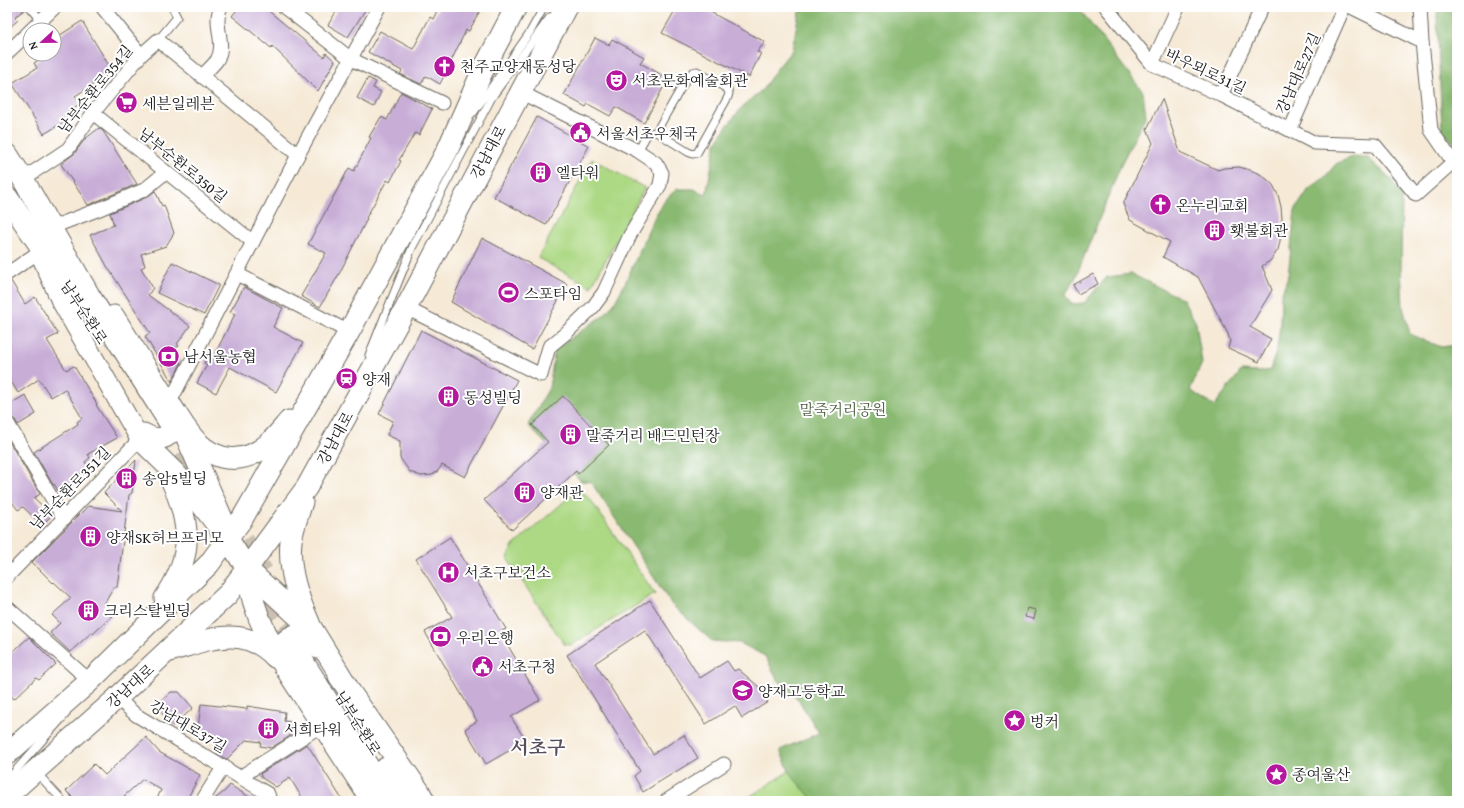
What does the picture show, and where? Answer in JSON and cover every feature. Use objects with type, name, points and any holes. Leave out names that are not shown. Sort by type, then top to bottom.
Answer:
[{"type":"main road","name":"강남대로","points":[[7,754],[90,681],[145,628],[209,564],[228,539],[255,498],[320,384],[447,151],[482,72],[516,7]]},
{"type":"main road","name":"강남대로","points":[[7,796],[117,698],[228,594],[307,487],[406,308],[520,92],[560,9]]},
{"type":"main road","name":"남부순환로","points":[[7,154],[23,179],[89,295],[168,415]]},
{"type":"main road","name":"남부순환로","points":[[7,197],[78,302],[168,415]]},
{"type":"main road","points":[[28,230],[60,299],[140,439],[170,477],[180,500],[186,520],[187,530],[184,556],[179,575],[145,628]]},
{"type":"main road","points":[[168,415],[207,451],[223,458],[233,459],[251,454],[268,444],[320,384]]},
{"type":"main road","points":[[140,439],[144,434],[157,439],[170,434],[174,429],[176,416],[168,415]]},
{"type":"main road","points":[[168,415],[218,507],[228,539]]},
{"type":"main road","points":[[140,439],[174,472],[228,539],[301,649]]},
{"type":"main road","points":[[307,487],[291,540],[291,558],[297,592],[301,649],[322,725],[372,801]]},
{"type":"main road","points":[[247,569],[250,592],[258,618],[301,649],[347,686]]},
{"type":"main road","points":[[301,649],[282,648],[290,637],[297,634],[304,634],[310,637],[347,686],[424,801]]},
{"type":"main road","points":[[167,652],[210,639],[242,637],[256,642],[264,647],[301,649]]},
{"type":"main road","name":"남부순환로","points":[[301,649],[390,801]]},
{"type":"main road","name":"남부순환로","points":[[301,649],[407,801]]},
{"type":"street","points":[[41,20],[55,7]]},
{"type":"street","points":[[102,7],[142,54]]},
{"type":"street","points":[[202,77],[217,60],[220,51],[218,13],[221,7]]},
{"type":"street","points":[[284,7],[351,59],[442,103]]},
{"type":"street","points":[[168,415],[253,242],[298,155],[379,7]]},
{"type":"street","name":"바우뫼로31길","points":[[1106,7],[1152,64],[1221,95],[1290,130]]},
{"type":"street","points":[[1152,64],[1178,7]]},
{"type":"street","points":[[1221,95],[1262,7]]},
{"type":"street","name":"강남대로27길","points":[[1344,7],[1290,130],[1315,143],[1375,145],[1416,195],[1453,162],[1431,130],[1422,42]]},
{"type":"street","points":[[1351,7],[1422,42],[1420,7]]},
{"type":"street","points":[[7,53],[22,38]]},
{"type":"street","points":[[158,40],[298,155]]},
{"type":"street","name":"남부순환로354길","points":[[23,179],[68,149],[93,113],[142,54],[158,40]]},
{"type":"street","points":[[406,308],[541,375],[549,347],[593,307],[604,292],[630,235],[660,185],[662,173],[656,163],[638,151],[520,92]]},
{"type":"street","name":"남부순환로350길","points":[[93,113],[253,242]]},
{"type":"street","points":[[50,228],[144,190],[166,172]]},
{"type":"street","points":[[7,274],[39,252]]},
{"type":"street","points":[[237,274],[349,332]]},
{"type":"street","points":[[7,422],[64,519]]},
{"type":"street","name":"남부순환로351길","points":[[7,577],[140,439]]},
{"type":"street","points":[[7,607],[90,681]]},
{"type":"street","name":"강남대로37길","points":[[117,698],[136,715],[224,766],[268,794],[270,801]]},
{"type":"street","name":"남부순환로","points":[[240,777],[322,725]]},
{"type":"street","points":[[666,801],[724,764]]},
{"type":"street","name":"강남대로37길","points":[[202,801],[224,766]]},
{"type":"lane","points":[[30,7],[41,20]]},
{"type":"lane","name":"남부순환로354길","points":[[158,40],[177,17],[172,7]]},
{"type":"lane","points":[[447,151],[530,32],[544,7]]},
{"type":"lane","points":[[346,417],[395,288],[412,248],[492,97],[560,9]]},
{"type":"lane","points":[[638,151],[648,133],[656,132],[688,152],[693,154],[697,153],[728,97],[729,93],[727,89],[697,72],[692,72],[688,76],[656,132]]},
{"type":"lane","points":[[7,780],[62,720],[90,681]]},
{"type":"lane","points":[[35,771],[64,801]]},
{"type":"green space","name":"말죽거리공원","points":[[800,7],[1078,7],[1143,92],[1146,116],[1123,160],[1075,279],[1065,295],[1071,304],[1084,303],[1107,277],[1131,274],[1183,299],[1196,323],[1202,363],[1190,390],[1214,406],[1241,371],[1259,372],[1270,370],[1277,349],[1280,325],[1281,295],[1288,276],[1295,210],[1309,189],[1324,178],[1336,164],[1354,156],[1368,158],[1388,176],[1402,194],[1401,268],[1403,307],[1410,334],[1441,347],[1457,345],[1457,801],[814,801],[791,775],[780,750],[819,733],[798,699],[778,680],[765,656],[740,643],[712,641],[672,605],[591,482],[581,481],[528,425],[549,388],[555,349],[604,315],[615,302],[655,216],[666,199],[677,189],[694,189],[706,195],[716,143],[726,127],[744,105],[763,89],[792,50]]},
{"type":"green space","points":[[1438,7],[1457,7],[1457,147],[1442,130],[1437,16]]},
{"type":"green space","points":[[592,159],[645,188],[591,287],[538,258]]},
{"type":"green space","points":[[575,492],[582,492],[590,499],[655,594],[571,645],[564,644],[508,560],[513,546]]},
{"type":"green space","points":[[794,768],[815,801],[743,801]]},
{"type":"building","points":[[7,7],[25,7],[25,9],[15,17],[18,20],[7,30]]},
{"type":"building","points":[[239,7],[264,7],[324,57],[326,53],[335,61],[318,91],[272,46],[271,48],[232,16]]},
{"type":"building","points":[[339,7],[367,7],[348,37],[328,25]]},
{"type":"building","points":[[439,7],[482,7],[469,31],[466,30],[440,84],[426,76],[421,84],[400,74],[402,71],[368,52],[380,31],[413,49],[430,17],[433,19]]},
{"type":"building","points":[[677,7],[715,7],[712,13],[765,42],[757,52],[761,53],[749,77],[662,33]]},
{"type":"building","points":[[82,21],[113,72],[75,96],[80,104],[65,113],[69,119],[44,134],[12,83],[37,68],[34,63],[36,62],[62,62],[62,34]]},
{"type":"building","name":"서초문화예술회관","points":[[595,38],[609,45],[612,39],[644,57],[640,63],[662,75],[657,84],[663,88],[644,123],[616,107],[610,116],[588,104],[586,107],[564,95]]},
{"type":"building","points":[[368,78],[376,82],[373,88],[381,92],[374,107],[357,98]]},
{"type":"building","points":[[401,92],[432,109],[419,135],[415,133],[399,160],[401,161],[390,182],[387,180],[366,218],[367,219],[339,274],[320,307],[301,296],[326,253],[308,244],[349,168],[354,171],[371,138],[369,137],[381,117],[387,120]]},
{"type":"building","name":"횃불회관","points":[[1162,99],[1180,152],[1218,170],[1239,167],[1260,174],[1273,185],[1278,195],[1282,218],[1278,250],[1270,261],[1262,266],[1272,290],[1250,327],[1271,339],[1259,362],[1228,348],[1230,341],[1228,334],[1198,277],[1163,257],[1170,242],[1130,220],[1123,204],[1153,143],[1147,129]]},
{"type":"building","name":"엘타워","points":[[537,117],[589,146],[546,225],[494,197]]},
{"type":"building","points":[[99,128],[103,131],[137,184],[88,205],[61,164],[74,154],[85,139]]},
{"type":"building","points":[[155,191],[162,206],[164,205],[174,233],[166,246],[141,254],[145,266],[141,268],[153,288],[148,295],[190,326],[177,344],[179,346],[173,349],[181,363],[172,382],[145,336],[150,333],[107,266],[90,235],[114,225],[110,213],[147,197]]},
{"type":"building","name":"스포타임","points":[[482,238],[567,284],[532,349],[451,302]]},
{"type":"building","points":[[172,262],[219,285],[204,315],[157,293]]},
{"type":"building","points":[[1093,274],[1098,284],[1078,294],[1073,285]]},
{"type":"building","points":[[11,281],[25,304],[35,297],[58,334],[47,340],[66,370],[74,366],[117,438],[88,454],[90,458],[85,462],[89,468],[72,479],[75,483],[59,492],[54,484],[53,485],[34,452],[78,424],[77,422],[82,418],[65,389],[51,397],[39,379],[18,393],[7,375],[7,282]]},
{"type":"building","points":[[244,287],[283,308],[273,327],[303,343],[276,392],[230,367],[216,393],[197,383],[207,365],[204,363],[209,353],[214,356],[235,314],[230,312]]},
{"type":"building","name":"동성빌딩","points":[[421,330],[517,380],[465,477],[442,465],[438,471],[432,475],[421,476],[410,472],[400,458],[400,441],[387,435],[393,421],[379,414]]},
{"type":"building","points":[[25,395],[36,414],[18,425],[14,418],[7,413],[7,406]]},
{"type":"building","points":[[563,396],[609,445],[578,474],[576,471],[512,530],[484,500],[548,442],[532,425]]},
{"type":"building","points":[[7,438],[40,494],[34,498],[52,515],[42,525],[23,507],[18,510],[7,495]]},
{"type":"building","name":"양재SK허브프리모","points":[[136,460],[132,493],[129,495],[117,587],[114,587],[103,606],[112,616],[93,634],[92,632],[70,652],[50,633],[60,623],[52,615],[71,598],[32,562],[88,506],[122,511],[104,493]]},
{"type":"building","name":"서초구청","points":[[450,537],[506,629],[500,632],[540,700],[511,717],[526,741],[486,764],[465,729],[477,721],[425,632],[452,617],[416,559]]},
{"type":"building","name":"양재고등학교","points":[[650,600],[700,678],[727,661],[734,671],[738,669],[758,686],[768,702],[742,718],[735,706],[706,724],[645,630],[595,663],[653,754],[684,735],[698,758],[643,792],[634,776],[640,771],[567,655]]},
{"type":"building","points":[[1027,608],[1036,610],[1034,619],[1025,617]]},
{"type":"building","points":[[29,637],[56,664],[39,680],[36,678],[14,699],[7,691],[7,657]]},
{"type":"building","points":[[171,692],[179,692],[193,708],[173,726],[159,710],[159,703]]},
{"type":"building","points":[[201,704],[247,709],[247,706],[285,712],[284,721],[292,722],[290,736],[271,748],[260,746],[261,742],[246,740],[227,759],[224,758],[217,754],[217,739],[197,736]]},
{"type":"building","points":[[146,737],[159,752],[200,775],[186,801],[156,801],[161,790],[143,779],[124,796],[129,801],[76,801],[66,791],[94,764],[105,775]]},
{"type":"building","points":[[307,744],[343,801],[304,801],[290,778],[276,787],[262,778],[260,774]]},
{"type":"building","points":[[230,785],[256,801],[212,801]]},
{"type":"tunnel","points":[[158,430],[193,485]]},
{"type":"tunnel","points":[[227,514],[263,572]]},
{"type":"tunnel","points":[[248,574],[297,653]]},
{"type":"place","name":"천주교양재동성당","points":[[445,66]]},
{"type":"place","name":"서초문화예술회관","points":[[616,80]]},
{"type":"place","name":"세븐일레븐","points":[[127,103]]},
{"type":"place","name":"서울서초우체국","points":[[581,133]]},
{"type":"place","name":"엘타워","points":[[541,172]]},
{"type":"place","name":"온누리교회","points":[[1161,205]]},
{"type":"place","name":"횃불회관","points":[[1214,230]]},
{"type":"place","name":"스포타임","points":[[509,293]]},
{"type":"place","name":"남서울농협","points":[[168,356]]},
{"type":"place","name":"양재","points":[[346,379]]},
{"type":"place","name":"동성빌딩","points":[[448,397]]},
{"type":"place","name":"말죽거리 배드민턴장","points":[[570,435]]},
{"type":"place","name":"송암5빌딩","points":[[126,478]]},
{"type":"place","name":"양재관","points":[[524,492]]},
{"type":"place","name":"양재SK허브프리모","points":[[90,537]]},
{"type":"place","name":"서초구보건소","points":[[448,572]]},
{"type":"place","name":"크리스탈빌딩","points":[[89,610]]},
{"type":"place","name":"우리은행","points":[[441,637]]},
{"type":"place","name":"서초구청","points":[[483,666]]},
{"type":"place","name":"양재고등학교","points":[[743,691]]},
{"type":"place","name":"벙커","points":[[1015,721]]},
{"type":"place","name":"서희타워","points":[[268,729]]},
{"type":"place","name":"종여울산","points":[[1277,774]]},
{"type":"district","name":"서초구","points":[[538,747]]}]
